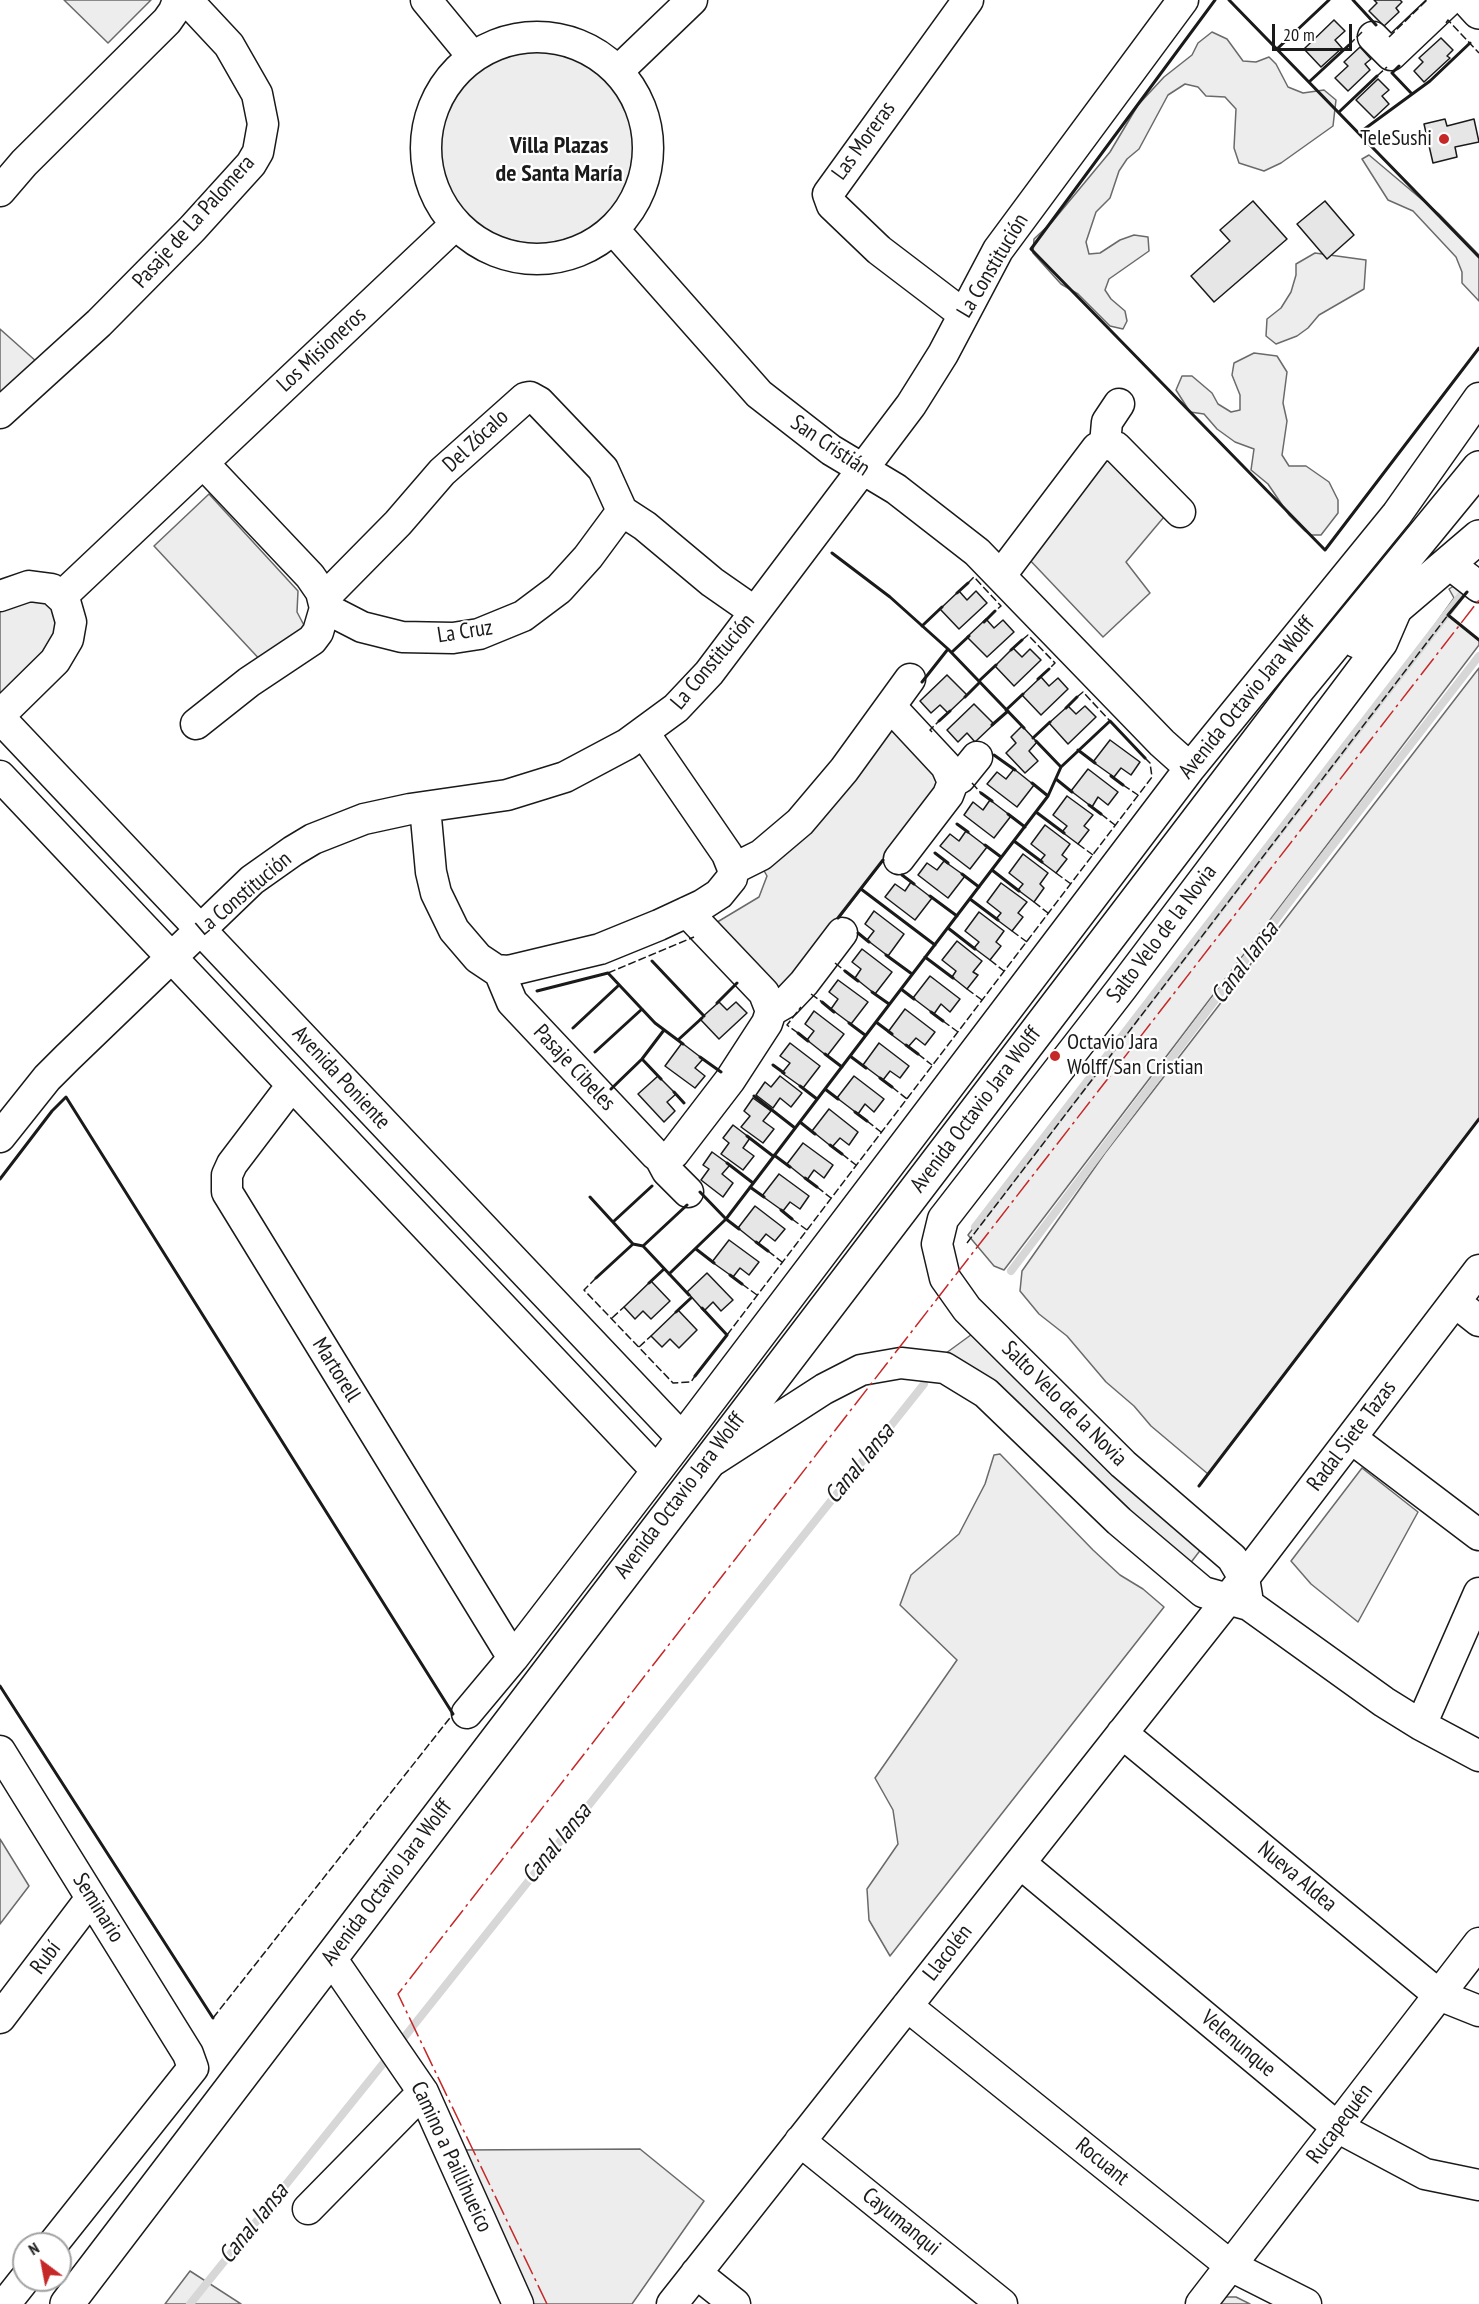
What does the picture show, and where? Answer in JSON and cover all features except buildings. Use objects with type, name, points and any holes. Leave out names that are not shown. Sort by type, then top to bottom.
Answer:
[{"type":"main road","points":[[1469,0],[1479,6]]},
{"type":"main road","points":[[1469,0],[1479,12]]},
{"type":"main road","name":"Avenida Octavio Jara Wolff","points":[[67,2304],[1297,690],[1479,468]]},
{"type":"main road","name":"Avenida Octavio Jara Wolff","points":[[1297,690],[1325,674],[1344,652],[1479,537]]},
{"type":"street","points":[[0,191],[24,163],[167,21],[178,0]]},
{"type":"street","name":"Pasaje de La Palomera","points":[[0,413],[99,323],[185,237],[251,164],[258,152],[263,124],[257,94],[229,45],[187,0]]},
{"type":"street","points":[[426,0],[468,61]]},
{"type":"street","points":[[618,71],[692,0]]},
{"type":"street","name":"La Constitución","points":[[0,1137],[47,1078],[171,957],[259,875],[314,839],[364,819],[526,790],[585,768],[645,733],[693,692],[923,387],[998,250],[1183,0]]},
{"type":"street","points":[[1373,37],[1391,55],[1449,0]]},
{"type":"street","name":"Las Moreras","points":[[954,6],[828,194],[832,205],[879,250],[963,314]]},
{"type":"street","points":[[518,38],[555,38],[589,50],[618,71],[633,91],[643,112],[648,152],[645,175],[636,199],[613,229],[597,242],[572,253],[541,259],[510,256],[495,251],[475,240],[456,224],[436,194],[429,177],[426,140],[435,104],[443,88],[468,61],[485,49],[518,38]]},
{"type":"street","name":"Los Misioneros","points":[[61,597],[456,224]]},
{"type":"street","name":"San Cristián","points":[[613,229],[759,394],[806,432],[862,470],[896,489],[961,539],[1001,575],[1162,743],[1190,768]]},
{"type":"street","name":"Del Zócalo","points":[[196,724],[249,682],[312,640],[318,632],[325,603],[442,472],[525,398],[531,397],[539,402],[603,469],[622,511]]},
{"type":"street","name":"Avenida Octavio Jara Wolff","points":[[467,1713],[513,1658],[682,1438],[1190,768],[1397,514],[1479,398]]},
{"type":"street","points":[[1105,444],[1107,422],[1119,404]]},
{"type":"street","points":[[1001,575],[1097,448],[1105,444],[1116,447],[1180,512]]},
{"type":"street","name":"La Cruz","points":[[202,464],[310,576],[325,603],[362,627],[402,637],[453,638],[479,634],[523,616],[559,589],[588,557],[622,511]]},
{"type":"street","points":[[622,511],[645,526],[712,582],[755,612]]},
{"type":"street","points":[[1448,563],[1479,587]]},
{"type":"street","points":[[0,596],[20,588],[37,586],[52,589],[68,607],[71,622],[68,639],[60,654],[0,716]]},
{"type":"street","name":"Salto Velo de la Novia","points":[[1236,1597],[1232,1558],[1124,1464],[967,1309],[945,1278],[937,1244],[943,1219],[1122,988],[1382,643],[1398,606]]},
{"type":"street","points":[[733,869],[761,855],[800,822],[844,770],[910,679]]},
{"type":"street","points":[[891,707],[946,766],[953,782]]},
{"type":"street","name":"Avenida Poniente","points":[[0,716],[682,1438]]},
{"type":"street","points":[[425,807],[432,872],[444,912],[454,930],[478,958],[499,971],[543,964],[600,949],[687,912],[719,894],[732,878],[733,869],[727,854],[645,733]]},
{"type":"street","points":[[899,859],[948,795],[953,782],[960,778],[977,757]]},
{"type":"street","name":"Avenida Poniente","points":[[0,776],[657,1470]]},
{"type":"street","points":[[660,1158],[668,1158],[674,1153],[730,1080],[767,1023],[771,1011],[764,993],[687,912]]},
{"type":"street","points":[[771,1011],[785,1003],[804,983],[842,933]]},
{"type":"street","name":"Pasaje Cibeles","points":[[499,971],[512,1002],[660,1158],[667,1171],[688,1192]]},
{"type":"street","name":"Martorell","points":[[292,1085],[232,1164],[226,1175],[227,1192],[513,1658]]},
{"type":"street","name":"Radal Siete Tazas","points":[[1236,1597],[1351,1438],[1479,1270]]},
{"type":"street","points":[[1455,1302],[1479,1321]]},
{"type":"street","name":"Salto Velo de la Novia","points":[[702,1468],[824,1389],[861,1370],[901,1363],[945,1368],[986,1393],[1119,1521],[1203,1592],[1236,1597],[1421,1725],[1479,1756]]},
{"type":"street","points":[[1351,1438],[1479,1535]]},
{"type":"street","points":[[1421,1725],[1479,1593]]},
{"type":"street","name":"Llacolén","points":[[672,2304],[1122,1733],[1236,1597]]},
{"type":"street","name":"Nueva Aldea","points":[[1122,1733],[1439,1995],[1479,2011]]},
{"type":"street","name":"Seminario","points":[[0,1751],[188,2054],[192,2068],[62,2232]]},
{"type":"street","name":"Velenunque","points":[[1020,1863],[1337,2127],[1425,2174],[1479,2185]]},
{"type":"street","name":"Rubí","points":[[0,2018],[91,1898]]},
{"type":"street","name":"Rucapequén","points":[[1201,2304],[1479,1943]]},
{"type":"street","name":"Camino a Paillihueico","points":[[331,1958],[423,2092],[518,2304]]},
{"type":"street","name":"Rocuant","points":[[907,2006],[1232,2266],[1306,2304]]},
{"type":"street","points":[[308,2209],[423,2092]]},
{"type":"street","name":"Cayumanqui","points":[[800,2141],[1002,2304]]},
{"type":"street","points":[[696,2273],[735,2304]]},
{"type":"street","points":[[5,2304],[14,2292]]},
{"type":"shaded area","points":[[64,0],[151,0],[108,43]]},
{"type":"shaded area","points":[[1212,32],[1227,39],[1243,61],[1256,62],[1269,57],[1276,64],[1288,87],[1303,93],[1324,90],[1336,100],[1333,126],[1281,163],[1264,171],[1239,163],[1234,148],[1236,109],[1225,97],[1206,96],[1198,87],[1185,84],[1168,95],[1139,149],[1127,159],[1119,171],[1110,198],[1096,212],[1086,242],[1089,254],[1100,253],[1120,240],[1134,235],[1148,237],[1149,251],[1109,279],[1105,290],[1111,299],[1125,311],[1127,321],[1123,329],[1110,326],[1078,294],[1061,284],[1033,253],[1034,239],[1052,222],[1110,152],[1138,105],[1164,77],[1192,55],[1198,43]]},
{"type":"shaded area","points":[[537,44],[557,46],[577,52],[603,68],[617,82],[633,108],[639,128],[641,148],[639,168],[633,188],[617,214],[603,228],[577,244],[557,250],[537,252],[517,250],[497,244],[471,228],[457,214],[441,188],[435,168],[433,148],[435,128],[441,108],[457,82],[471,68],[497,52],[517,46]]},
{"type":"shaded area","points":[[1369,155],[1439,214],[1479,255],[1479,301],[1462,283],[1462,272],[1456,257],[1413,211],[1388,200],[1362,159]]},
{"type":"shaded area","points":[[1315,253],[1366,260],[1364,289],[1319,315],[1308,328],[1297,336],[1276,344],[1266,336],[1267,319],[1281,308],[1291,292],[1296,275],[1296,264]]},
{"type":"shaded area","points":[[0,329],[37,362],[0,399]]},
{"type":"shaded area","points":[[1254,353],[1277,356],[1287,372],[1283,403],[1287,421],[1282,455],[1289,466],[1306,466],[1329,482],[1338,500],[1338,513],[1321,535],[1311,535],[1305,531],[1289,515],[1268,484],[1251,470],[1254,449],[1235,442],[1217,429],[1204,414],[1190,412],[1176,390],[1182,376],[1192,376],[1212,393],[1218,404],[1231,412],[1240,410],[1240,395],[1232,375],[1234,363]]},
{"type":"shaded area","points":[[1106,453],[1169,511],[1126,562],[1150,593],[1103,637],[1025,555]]},
{"type":"shaded area","points":[[209,494],[298,591],[297,612],[306,629],[264,664],[154,546]]},
{"type":"shaded area","points":[[1455,585],[1467,592],[1449,616],[1479,640],[1479,645],[1004,1270],[994,1266],[968,1235],[1395,681],[1454,598],[1449,589]]},
{"type":"shaded area","points":[[44,591],[66,628],[0,701],[0,603]]},
{"type":"shaded area","points":[[1479,668],[1479,1119],[1208,1474],[1151,1426],[1134,1406],[1106,1382],[1067,1336],[1039,1314],[1020,1291],[1022,1271],[1105,1153]]},
{"type":"shaded area","points":[[888,715],[944,776],[890,866],[883,861],[839,918],[845,924],[782,1001],[709,927],[759,897],[767,876],[758,860]]},
{"type":"shaded area","points":[[979,1329],[1202,1548],[1189,1565],[927,1367]]},
{"type":"shaded area","points":[[1000,1454],[1093,1550],[1120,1575],[1143,1589],[1164,1607],[890,1956],[869,1920],[867,1889],[898,1844],[893,1810],[875,1778],[957,1660],[900,1605],[911,1575],[959,1534],[985,1484],[994,1455]]},
{"type":"shaded area","points":[[1362,1468],[1418,1512],[1358,1622],[1311,1584],[1291,1561]]},
{"type":"shaded area","points":[[0,1839],[29,1886],[0,1924]]},
{"type":"shaded area","points":[[640,2149],[704,2201],[632,2304],[530,2304],[460,2150]]},
{"type":"shaded area","points":[[190,2271],[241,2304],[165,2304]]},
{"type":"shaded area","points":[[1224,2297],[1236,2297],[1250,2304],[1219,2304]]},
{"type":"waterway","points":[[975,1227],[1469,585]]},
{"type":"waterway","name":"Canal Iansa","points":[[1011,1271],[1302,885],[1479,656]]},
{"type":"waterway","name":"Canal Iansa","points":[[398,2045],[924,1384]]},
{"type":"waterway","name":"Canal Iansa","points":[[190,2304],[390,2055]]},
{"type":"fence","points":[[1389,37],[1427,0]]},
{"type":"fence","points":[[1446,23],[1448,20],[1479,53]]},
{"type":"fence","points":[[1349,45],[1362,32]]},
{"type":"fence","points":[[1377,76],[1387,67]]},
{"type":"fence","points":[[968,583],[974,577],[1001,606],[995,611]]},
{"type":"fence","points":[[967,1243],[1448,615]]},
{"type":"fence","points":[[1022,640],[1028,635],[1055,663],[1049,669]]},
{"type":"fence","points":[[1077,697],[1083,692],[1110,721]]},
{"type":"fence","points":[[932,732],[930,730],[939,721]]},
{"type":"fence","points":[[727,1335],[1152,777],[1150,763],[1145,758]]},
{"type":"fence","points":[[972,783],[981,793]]},
{"type":"fence","points":[[1123,785],[1138,795]]},
{"type":"fence","points":[[1101,814],[1115,825]]},
{"type":"fence","points":[[1078,844],[1093,855]]},
{"type":"fence","points":[[1056,873],[1071,884]]},
{"type":"fence","points":[[1034,902],[1048,913]]},
{"type":"fence","points":[[1012,931],[1027,942]]},
{"type":"fence","points":[[608,973],[694,937]]},
{"type":"fence","points":[[990,960],[1004,971]]},
{"type":"fence","points":[[835,963],[845,971]]},
{"type":"fence","points":[[967,989],[982,1000]]},
{"type":"fence","points":[[811,994],[822,1002]]},
{"type":"fence","points":[[798,1033],[787,1025],[801,1007]]},
{"type":"fence","points":[[943,1021],[958,1032]]},
{"type":"fence","points":[[918,1054],[932,1065]]},
{"type":"fence","points":[[892,1087],[907,1099]]},
{"type":"fence","points":[[867,1121],[881,1132]]},
{"type":"fence","points":[[842,1154],[856,1165]]},
{"type":"fence","points":[[817,1187],[831,1198]]},
{"type":"fence","points":[[792,1219],[807,1230]]},
{"type":"fence","points":[[768,1251],[782,1262]]},
{"type":"fence","points":[[596,1278],[584,1290],[673,1383],[691,1382],[695,1376]]},
{"type":"fence","points":[[742,1284],[757,1295]]},
{"type":"fence","points":[[612,1318],[624,1307]]},
{"type":"fence","points":[[639,1347],[651,1336]]},
{"type":"fence","points":[[213,2018],[453,1714]]},
{"type":"wall","points":[[1215,0],[1031,249],[1325,550],[1479,348]]},
{"type":"wall","points":[[1229,0],[1479,257]]},
{"type":"wall","points":[[1277,49],[1329,0]]},
{"type":"wall","points":[[1353,0],[1376,25]]},
{"type":"wall","points":[[1359,133],[1430,81],[1470,43]]},
{"type":"wall","points":[[1309,82],[1349,45]]},
{"type":"wall","points":[[1399,66],[1392,73],[1412,94]]},
{"type":"wall","points":[[1339,112],[1377,76]]},
{"type":"wall","points":[[832,553],[890,597],[948,649],[1024,728]]},
{"type":"wall","points":[[957,593],[968,583]]},
{"type":"wall","points":[[1467,592],[1448,615],[1479,640]]},
{"type":"wall","points":[[922,626],[942,607]]},
{"type":"wall","points":[[984,622],[995,611]]},
{"type":"wall","points":[[952,652],[969,636]]},
{"type":"wall","points":[[1011,650],[1022,640]]},
{"type":"wall","points":[[922,682],[948,649]]},
{"type":"wall","points":[[979,681],[996,665]]},
{"type":"wall","points":[[1038,679],[1049,669]]},
{"type":"wall","points":[[965,697],[980,682]]},
{"type":"wall","points":[[1006,710],[1023,694]]},
{"type":"wall","points":[[1066,708],[1077,697]]},
{"type":"wall","points":[[939,721],[950,711]]},
{"type":"wall","points":[[992,725],[1008,711]]},
{"type":"wall","points":[[669,1274],[726,1219],[1048,796],[1061,767],[1110,721],[1145,758]]},
{"type":"wall","points":[[1033,738],[1050,722]]},
{"type":"wall","points":[[1036,741],[1061,767]]},
{"type":"wall","points":[[1078,750],[1095,763]]},
{"type":"wall","points":[[994,755],[1015,770]]},
{"type":"wall","points":[[1111,776],[1123,785]]},
{"type":"wall","points":[[1056,779],[1072,792]]},
{"type":"wall","points":[[1032,783],[1048,796]]},
{"type":"wall","points":[[981,793],[992,801]]},
{"type":"wall","points":[[1089,805],[1101,814]]},
{"type":"wall","points":[[1036,812],[1064,833]]},
{"type":"wall","points":[[1008,814],[1025,827]]},
{"type":"wall","points":[[957,824],[968,832]]},
{"type":"wall","points":[[1014,841],[1042,862]]},
{"type":"wall","points":[[985,845],[1001,857]]},
{"type":"wall","points":[[935,853],[948,863]]},
{"type":"wall","points":[[838,918],[883,860]]},
{"type":"wall","points":[[992,870],[1019,891]]},
{"type":"wall","points":[[962,874],[979,887]]},
{"type":"wall","points":[[902,875],[914,884]]},
{"type":"wall","points":[[861,889],[935,945]]},
{"type":"wall","points":[[930,896],[957,916]]},
{"type":"wall","points":[[970,899],[998,920]]},
{"type":"wall","points":[[948,928],[975,949]]},
{"type":"wall","points":[[858,933],[869,942]]},
{"type":"wall","points":[[886,955],[912,974]]},
{"type":"wall","points":[[925,957],[953,978]]},
{"type":"wall","points":[[652,961],[704,1016]]},
{"type":"wall","points":[[845,971],[858,981]]},
{"type":"wall","points":[[537,991],[608,973],[655,1023],[683,1044]]},
{"type":"wall","points":[[717,1003],[737,983]]},
{"type":"wall","points":[[573,1028],[619,985]]},
{"type":"wall","points":[[901,989],[914,999]]},
{"type":"wall","points":[[872,992],[889,1004]]},
{"type":"wall","points":[[822,1002],[834,1012]]},
{"type":"wall","points":[[595,1052],[642,1009]]},
{"type":"wall","points":[[931,1012],[943,1021]]},
{"type":"wall","points":[[678,1040],[702,1018]]},
{"type":"wall","points":[[876,1022],[892,1034]]},
{"type":"wall","points":[[849,1023],[865,1035]]},
{"type":"wall","points":[[611,1089],[642,1059],[664,1030]]},
{"type":"wall","points":[[798,1033],[808,1041]]},
{"type":"wall","points":[[906,1045],[918,1054]]},
{"type":"wall","points":[[825,1054],[842,1067]]},
{"type":"wall","points":[[850,1056],[866,1068]]},
{"type":"wall","points":[[700,1057],[721,1072]]},
{"type":"wall","points":[[642,1059],[661,1079]]},
{"type":"wall","points":[[773,1065],[784,1073]]},
{"type":"wall","points":[[880,1078],[892,1087]]},
{"type":"wall","points":[[800,1086],[817,1099]]},
{"type":"wall","points":[[825,1089],[838,1099]]},
{"type":"wall","points":[[674,1092],[684,1103]]},
{"type":"wall","points":[[754,1096],[795,1128]]},
{"type":"wall","points":[[0,1179],[52,1111],[66,1097],[453,1714]]},
{"type":"wall","points":[[855,1112],[867,1121]]},
{"type":"wall","points":[[1199,1486],[1479,1119]]},
{"type":"wall","points":[[800,1122],[815,1134]]},
{"type":"wall","points":[[747,1136],[773,1156]]},
{"type":"wall","points":[[830,1145],[842,1154]]},
{"type":"wall","points":[[774,1155],[790,1167]]},
{"type":"wall","points":[[727,1163],[753,1183]]},
{"type":"wall","points":[[805,1178],[817,1187]]},
{"type":"wall","points":[[613,1222],[652,1186]]},
{"type":"wall","points":[[750,1187],[764,1197]]},
{"type":"wall","points":[[700,1192],[739,1229]]},
{"type":"wall","points":[[590,1197],[633,1244],[643,1246],[689,1295]]},
{"type":"wall","points":[[643,1246],[687,1205]]},
{"type":"wall","points":[[781,1210],[792,1219]]},
{"type":"wall","points":[[756,1242],[768,1251]]},
{"type":"wall","points":[[596,1278],[633,1244]]},
{"type":"wall","points":[[696,1249],[714,1263]]},
{"type":"wall","points":[[649,1283],[664,1269]]},
{"type":"wall","points":[[730,1275],[742,1284]]},
{"type":"wall","points":[[676,1312],[691,1298]]},
{"type":"wall","points":[[695,1376],[727,1335],[702,1308]]},
{"type":"wall","points":[[0,1686],[213,2018]]},
{"type":"power","points":[[547,2304],[398,1994],[1479,600]]},
{"type":"place","name":"TeleSushi","points":[[1444,139]]},
{"type":"place","name":"Octavio Jara Wolff/San Cristian","points":[[1055,1056]]},
{"type":"district","name":"Villa Plazas de Santa María","points":[[559,160]]}]
